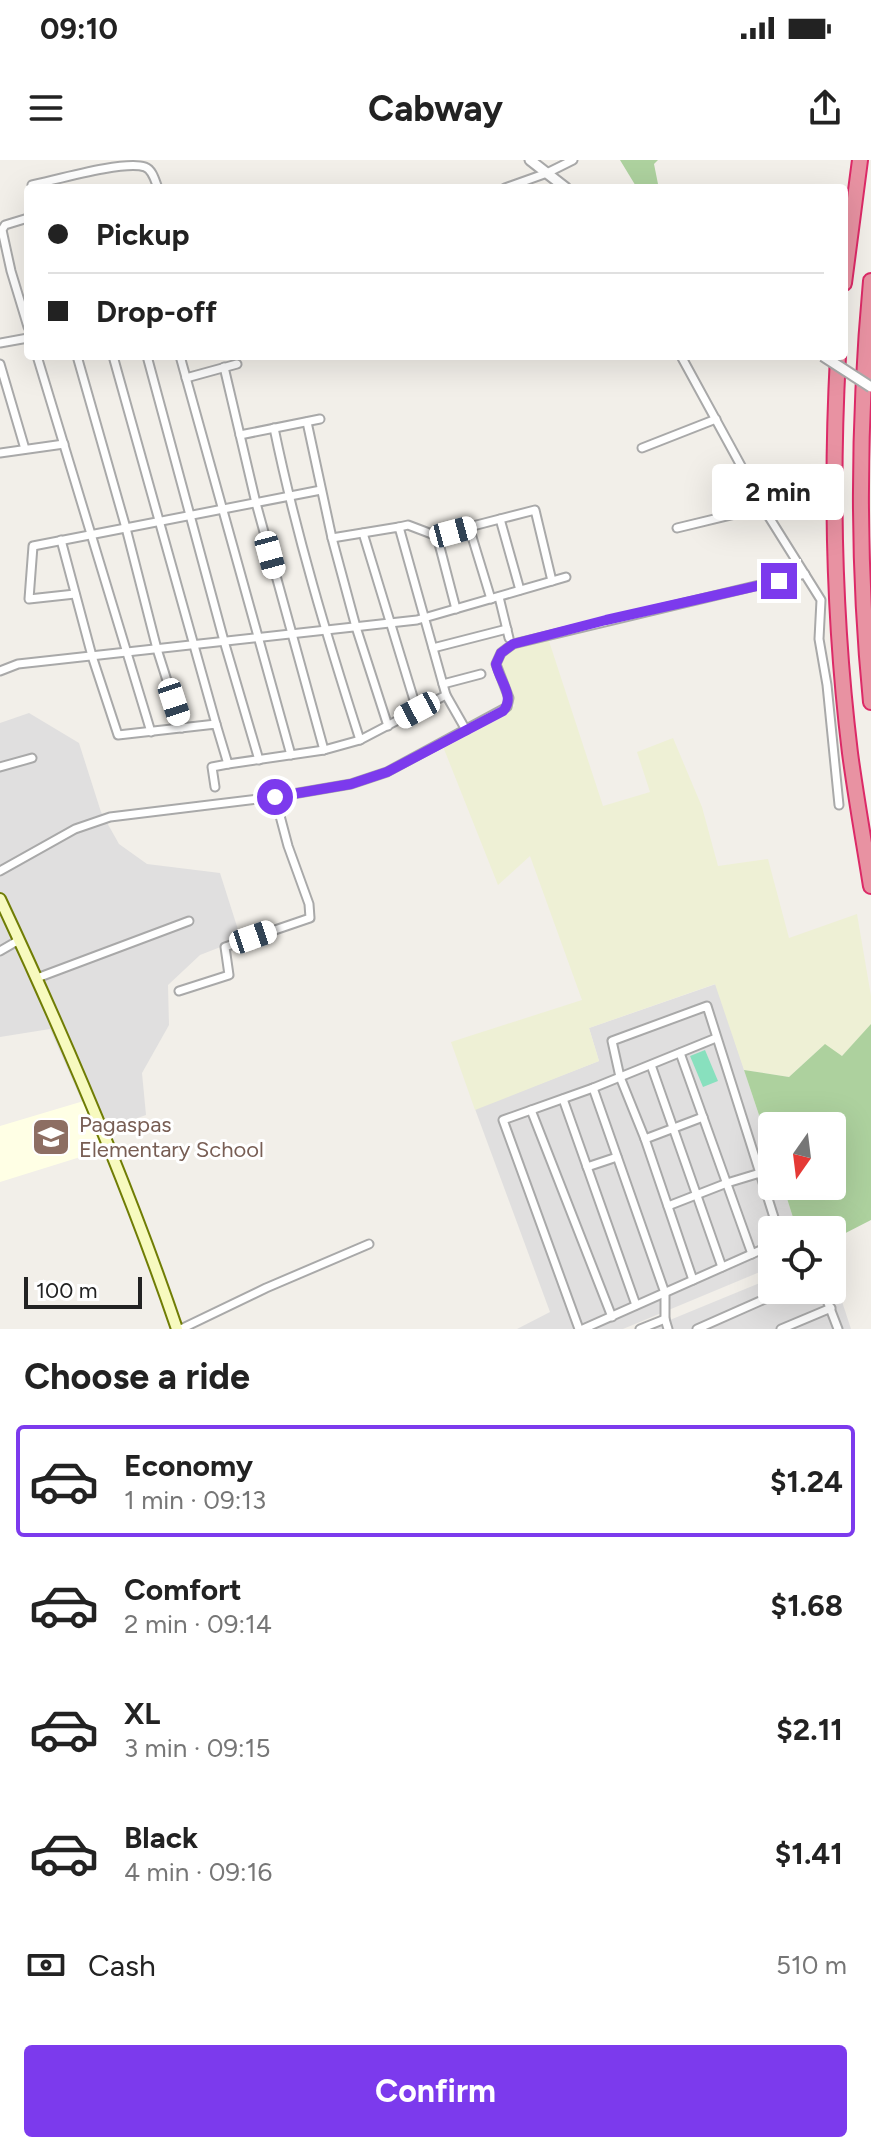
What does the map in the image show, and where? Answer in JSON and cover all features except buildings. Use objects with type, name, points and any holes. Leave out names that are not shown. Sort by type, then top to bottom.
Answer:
[{"type":"highway","points":[[848,252],[860,160]]},
{"type":"highway","points":[[871,281],[864,353],[860,535],[871,702]]},
{"type":"highway","points":[[838,360],[834,433],[835,536],[841,651],[850,753],[871,886]]},
{"type":"main road","points":[[0,899],[101,1125],[179,1329]]},
{"type":"street","points":[[530,160],[561,184]]},
{"type":"street","points":[[516,184],[573,160]]},
{"type":"street","points":[[37,184],[123,166],[146,167],[156,184]]},
{"type":"street","points":[[24,219],[3,227],[11,271],[24,314]]},
{"type":"street","points":[[0,275],[11,271]]},
{"type":"street","points":[[0,343],[24,339]]},
{"type":"street","points":[[38,360],[151,732]]},
{"type":"street","points":[[78,360],[157,649],[182,728]]},
{"type":"street","points":[[114,360],[228,764]]},
{"type":"street","points":[[148,360],[259,760]]},
{"type":"street","points":[[181,360],[291,755]]},
{"type":"street","points":[[683,360],[764,507],[821,600],[819,639],[827,685],[839,805]]},
{"type":"street","points":[[829,360],[871,387]]},
{"type":"street","points":[[0,364],[3,387],[25,449]]},
{"type":"street","points":[[186,378],[237,364]]},
{"type":"street","points":[[224,367],[256,503],[324,750]]},
{"type":"street","points":[[240,435],[320,419]]},
{"type":"street","points":[[642,448],[716,419]]},
{"type":"street","points":[[307,422],[332,538],[356,627],[388,726]]},
{"type":"street","points":[[274,428],[288,497],[360,740]]},
{"type":"street","points":[[0,453],[64,444]]},
{"type":"street","points":[[75,594],[29,599],[33,546],[321,490]]},
{"type":"street","points":[[677,528],[764,507]]},
{"type":"street","points":[[332,538],[408,525],[437,536],[535,510],[552,581]]},
{"type":"street","points":[[500,519],[520,590]]},
{"type":"street","points":[[399,527],[446,695],[466,730]]},
{"type":"street","points":[[469,527],[509,638]]},
{"type":"street","points":[[363,533],[417,710]]},
{"type":"street","points":[[437,536],[456,609]]},
{"type":"street","points":[[61,540],[92,656],[118,735],[216,724]]},
{"type":"street","points":[[0,871],[75,829],[110,817],[275,797],[351,784],[387,772],[507,707],[509,698],[496,664],[501,653],[513,644],[805,574]]},
{"type":"street","points":[[0,671],[18,664],[425,618],[566,577]]},
{"type":"street","points":[[433,648],[507,629]]},
{"type":"street","points":[[443,684],[481,674]]},
{"type":"street","points":[[215,787],[212,767],[324,750],[360,740],[446,695]]},
{"type":"street","points":[[0,767],[32,758]]},
{"type":"street","points":[[179,991],[229,975],[225,947],[310,918],[309,904],[288,846],[275,797]]},
{"type":"street","points":[[37,978],[189,921]]},
{"type":"street","points":[[0,951],[19,940]]},
{"type":"street","points":[[693,1280],[645,1139],[620,1077],[612,1041],[707,1006],[758,1167]]},
{"type":"street","points":[[716,1038],[593,1088],[503,1120],[581,1329],[758,1251]]},
{"type":"street","points":[[680,1053],[752,1254]]},
{"type":"street","points":[[651,1065],[722,1267]]},
{"type":"street","points":[[593,1088],[665,1293],[668,1329]]},
{"type":"street","points":[[563,1099],[636,1305]]},
{"type":"street","points":[[531,1110],[612,1317]]},
{"type":"street","points":[[645,1139],[703,1117]]},
{"type":"street","points":[[587,1167],[617,1157]]},
{"type":"street","points":[[668,1206],[758,1174]]},
{"type":"street","points":[[179,1329],[369,1244]]},
{"type":"street","points":[[697,1329],[758,1302]]},
{"type":"street","points":[[829,1304],[838,1329]]},
{"type":"street","points":[[781,1329],[831,1308]]},
{"type":"street","points":[[640,1329],[665,1319]]},
{"type":"shaded area","points":[[547,635],[603,806],[650,792],[637,752],[673,738],[702,807],[718,866],[768,859],[789,938],[857,914],[871,996],[871,1026],[842,1056],[824,1045],[789,1077],[744,1070],[715,984],[589,1028],[599,1061],[475,1110],[451,1042],[582,1000],[530,856],[498,885],[442,744],[515,706],[498,660],[516,644]]},
{"type":"shaded area","points":[[29,713],[79,743],[101,812],[119,844],[147,864],[220,873],[241,939],[200,955],[168,985],[169,1025],[142,1073],[146,1115],[96,1133],[50,1029],[0,1037],[0,723]]},
{"type":"shaded area","points":[[716,984],[758,1112],[758,1200],[787,1200],[793,1216],[758,1216],[758,1273],[623,1329],[517,1329],[550,1312],[475,1109],[599,1061],[589,1028]]},
{"type":"shaded area","name":"Pagaspas Elementary School","points":[[87,1100],[106,1149],[0,1182],[0,1126]]},
{"type":"shaded area","points":[[758,1284],[758,1304],[843,1304],[851,1329],[648,1329]]},
{"type":"green space","points":[[620,160],[658,160],[654,164],[658,184],[635,184]]},
{"type":"green space","points":[[871,1024],[871,1220],[846,1233],[846,1216],[793,1216],[787,1200],[846,1200],[846,1112],[758,1112],[744,1070],[789,1077],[825,1044],[842,1056]]},
{"type":"green space","points":[[705,1050],[718,1081],[703,1087],[690,1056]]},
{"type":"place","name":"Pagaspas Elementary School","points":[[51,1137]]},
{"type":"route","points":[[275,797],[351,784],[387,772],[503,711],[509,698],[496,664],[501,653],[513,644],[779,581]]}]
